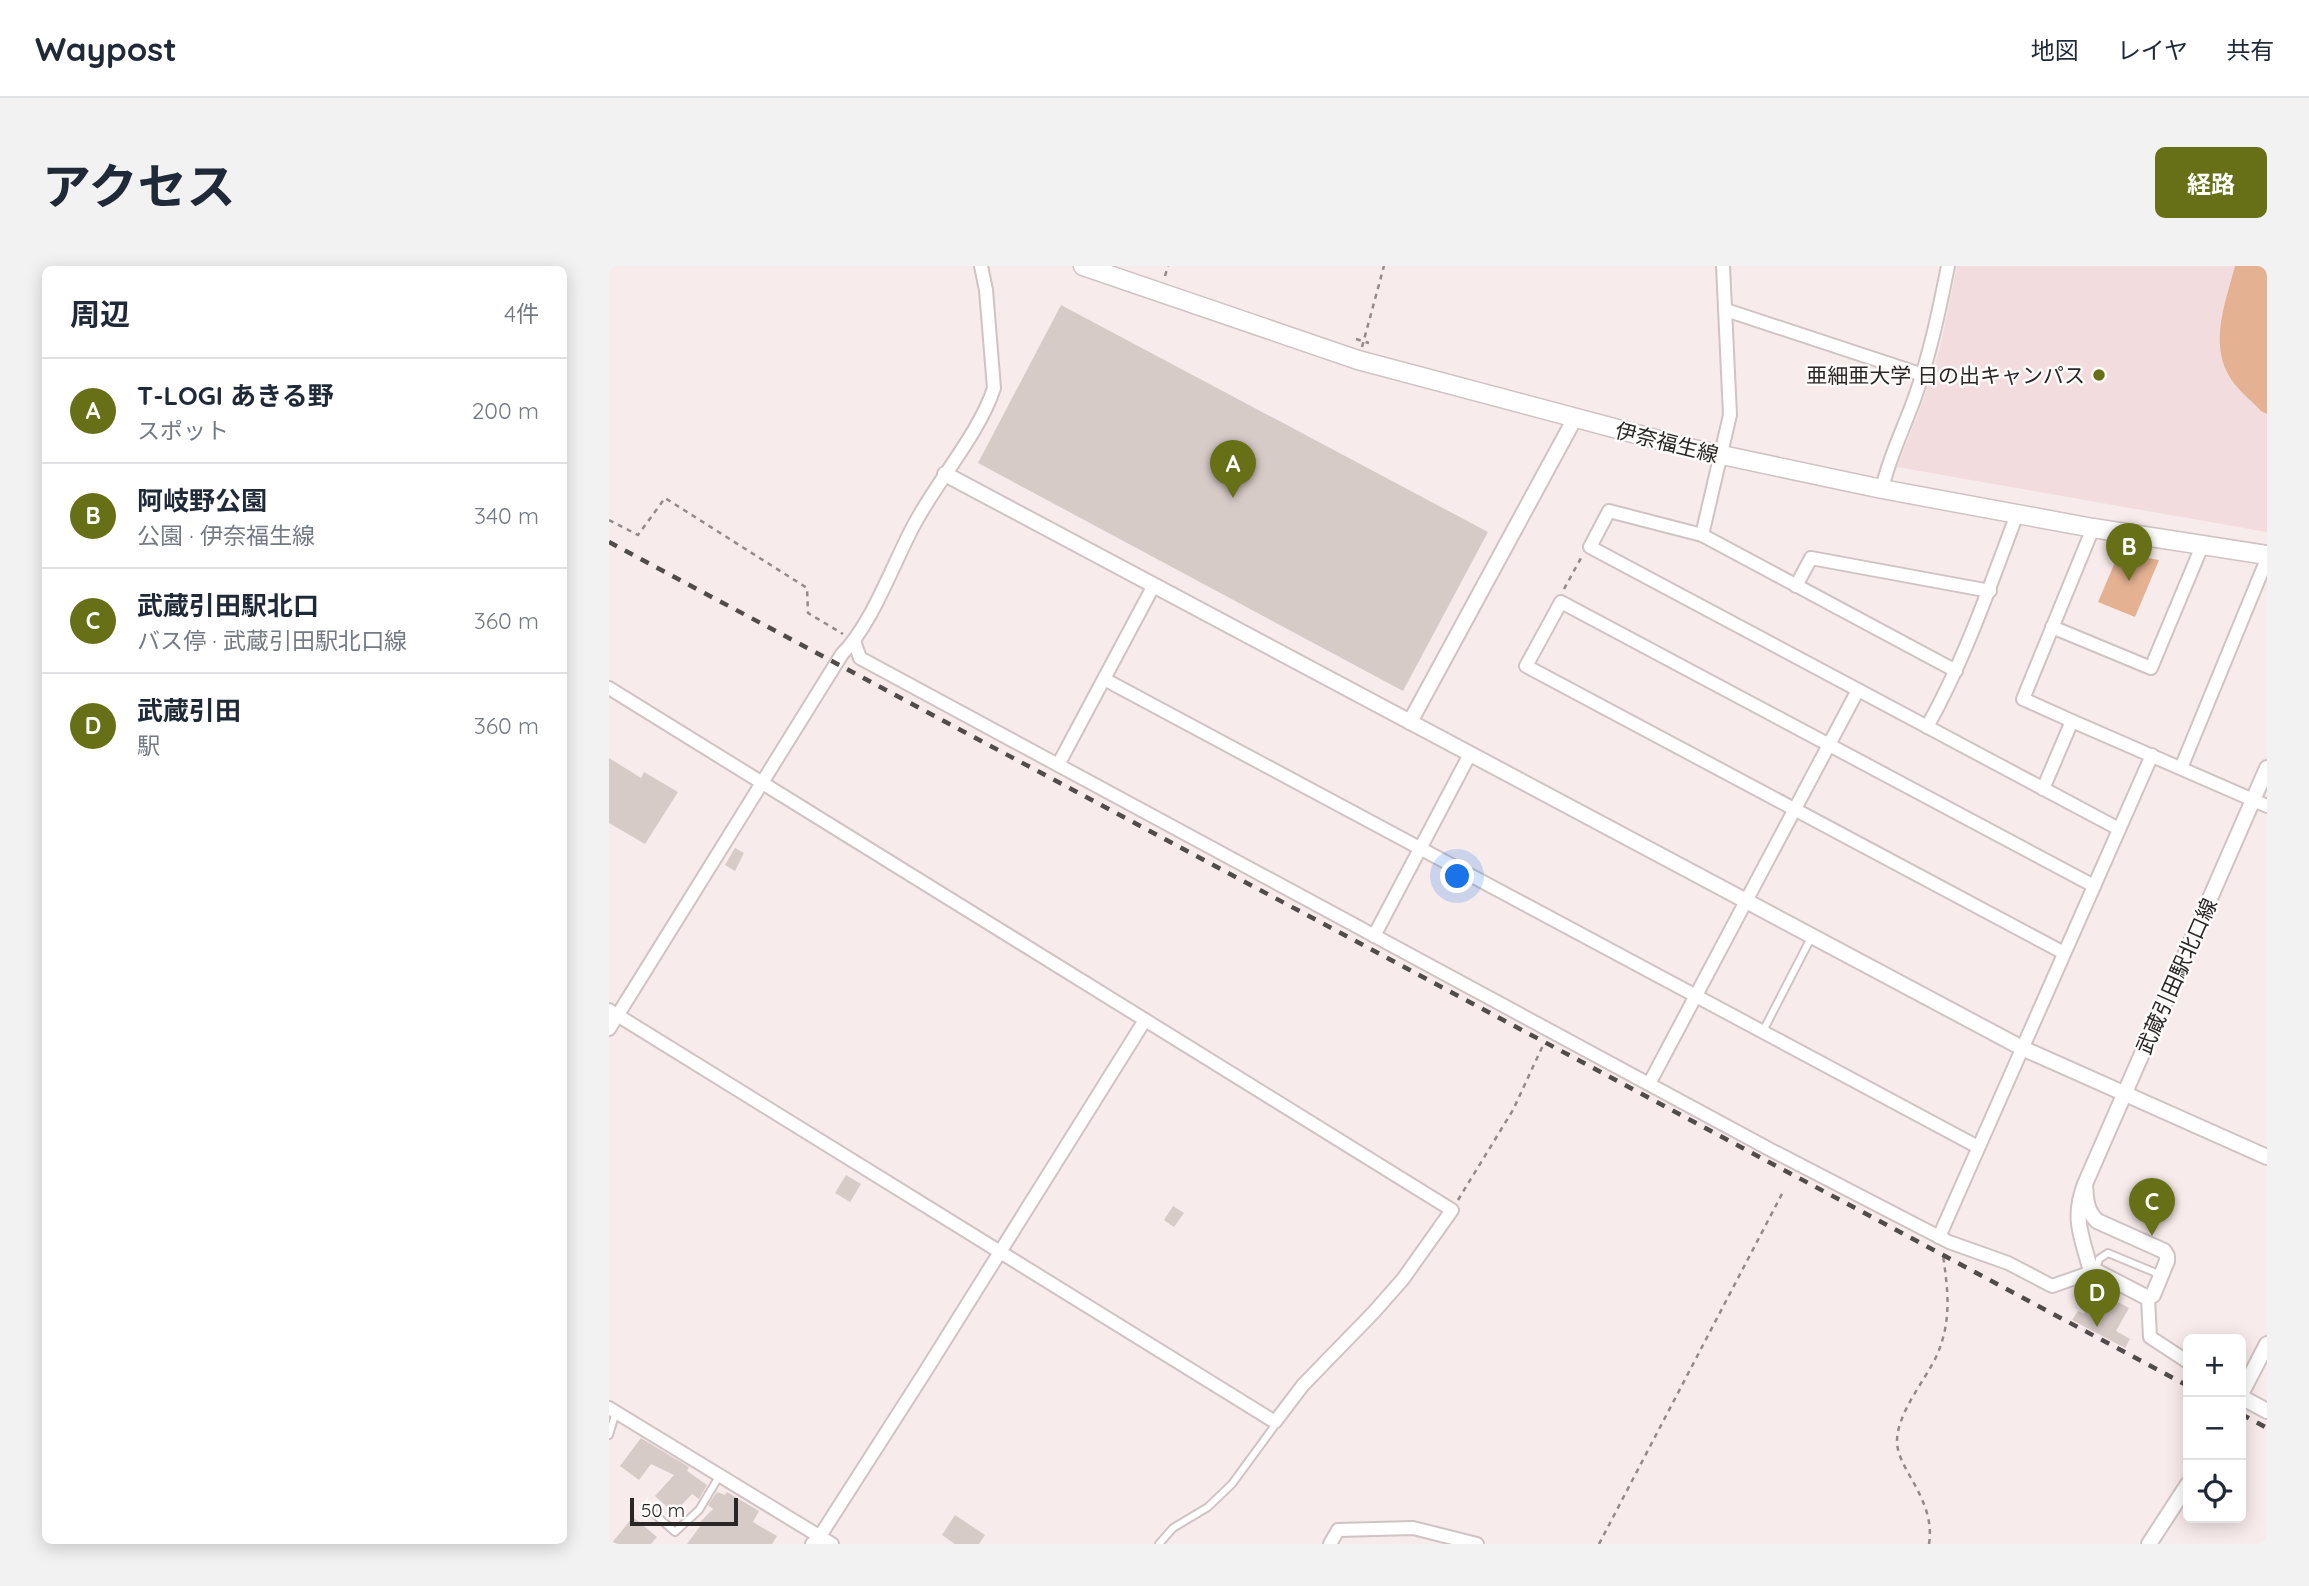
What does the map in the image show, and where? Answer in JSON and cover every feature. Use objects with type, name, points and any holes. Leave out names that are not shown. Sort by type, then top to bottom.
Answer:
[{"type":"main road","name":"伊奈福生線","points":[[1083,266],[1358,360],[1722,456],[1882,489],[2267,557]]},
{"type":"street","points":[[609,1029],[613,1013],[842,654],[854,641],[916,521],[980,418],[994,388],[986,290],[981,266]]},
{"type":"street","points":[[1702,535],[1730,415],[1723,266]]},
{"type":"street","points":[[1882,489],[1886,471],[1931,349],[1948,266]]},
{"type":"street","points":[[1726,310],[1923,375]]},
{"type":"street","points":[[1410,722],[1575,418]]},
{"type":"street","points":[[946,474],[2022,1048],[2267,1157]]},
{"type":"street","points":[[1956,671],[1702,535],[1609,511],[1590,547],[2119,830]]},
{"type":"street","points":[[1927,727],[1956,671],[1990,591],[2017,514]]},
{"type":"street","points":[[2093,528],[2023,699],[2260,803]]},
{"type":"street","points":[[2052,627],[2151,668],[2202,546]]},
{"type":"street","points":[[2181,768],[2267,557]]},
{"type":"street","points":[[1796,586],[1811,558],[1990,591]]},
{"type":"street","points":[[1058,765],[1154,585]]},
{"type":"street","points":[[2064,953],[1526,666],[1560,601],[2094,886]]},
{"type":"street","points":[[854,641],[860,658],[1550,1031],[1944,1240],[2008,1263],[2052,1286],[2095,1271],[2148,1298]]},
{"type":"street","points":[[1104,679],[1978,1147]]},
{"type":"street","points":[[609,688],[1452,1210],[1403,1279],[1303,1385],[1275,1422],[613,1013]]},
{"type":"street","points":[[1650,1084],[1858,690]]},
{"type":"street","points":[[2043,789],[2072,720]]},
{"type":"street","points":[[1374,936],[1470,754]]},
{"type":"street","points":[[1944,1240],[1978,1147],[2152,755]]},
{"type":"street","name":"武蔵引田駅北口線","points":[[2095,1271],[2090,1268],[2077,1213],[2078,1201],[2124,1094],[2260,803],[2267,768]]},
{"type":"street","points":[[816,1540],[1145,1020]]},
{"type":"street","points":[[2085,1184],[2089,1213],[2097,1221],[2164,1251],[2167,1256],[2153,1295],[2148,1298]]},
{"type":"street","points":[[2148,1298],[2150,1337],[2183,1359]]},
{"type":"street","points":[[2246,1385],[2267,1344]]},
{"type":"street","points":[[2244,1397],[2267,1410]]},
{"type":"street","points":[[613,1410],[720,1475],[816,1540],[832,1544]]},
{"type":"street","points":[[2149,1544],[2183,1492]]},
{"type":"street","points":[[1330,1544],[1338,1530],[1413,1528],[1428,1538],[1477,1544]]},
{"type":"lane","points":[[1763,1032],[1812,936]]},
{"type":"lane","points":[[2095,1271],[2099,1259],[2109,1253],[2161,1275]]},
{"type":"lane","points":[[609,1435],[613,1410]]},
{"type":"lane","points":[[1159,1544],[1173,1528],[1208,1507],[1232,1484],[1275,1422]]},
{"type":"lane","points":[[650,1511],[675,1532],[699,1510],[720,1475]]},
{"type":"path","points":[[1358,360],[1384,266]]},
{"type":"path","points":[[1356,339],[1369,343]]},
{"type":"path","points":[[609,520],[638,535],[664,498],[807,588],[808,612],[854,641]]},
{"type":"path","points":[[1560,601],[1561,594],[1590,547]]},
{"type":"path","points":[[1452,1210],[1513,1110],[1550,1031]]},
{"type":"path","points":[[1599,1544],[1783,1192]]},
{"type":"path","points":[[1929,1544],[1930,1520],[1918,1490],[1901,1460],[1897,1444],[1907,1408],[1937,1354],[1947,1322],[1949,1303],[1943,1255],[1944,1240]]},
{"type":"shaded area","name":"亜細亜大学 日の出キャンパス","points":[[1957,266],[2267,266],[2267,532],[1897,467],[1940,348]]},
{"type":"shaded area","points":[[2235,266],[2267,266],[2267,414],[2235,384],[2228,374],[2220,348],[2221,320]]},
{"type":"shaded area","points":[[2119,553],[2159,560],[2135,617],[2098,602]]},
{"type":"building","points":[[1061,305],[1488,532],[1403,691],[978,463]]},
{"type":"building","points":[[609,758],[641,778],[644,772],[678,792],[645,844],[609,823]]},
{"type":"building","points":[[735,848],[744,853],[735,871],[725,865]]},
{"type":"building","points":[[846,1175],[861,1184],[850,1202],[835,1193]]},
{"type":"building","points":[[1173,1206],[1184,1213],[1174,1227],[1164,1220]]},
{"type":"building","points":[[2105,1295],[2129,1308],[2116,1331],[2130,1339],[2125,1348],[2072,1320],[2078,1311],[2084,1314],[2093,1296],[2102,1300]]},
{"type":"building","points":[[641,1438],[689,1467],[687,1471],[707,1485],[699,1499],[692,1494],[674,1513],[655,1496],[674,1475],[651,1464],[639,1480],[620,1466]]},
{"type":"building","points":[[717,1492],[725,1495],[727,1492],[759,1511],[753,1522],[777,1536],[772,1544],[687,1544],[701,1525],[699,1523],[713,1509],[708,1505]]},
{"type":"building","points":[[955,1515],[985,1535],[979,1544],[955,1544],[942,1535]]},
{"type":"building","points":[[633,1517],[657,1537],[651,1544],[611,1544]]},
{"type":"railway","points":[[609,542],[2183,1383]]},
{"type":"railway","points":[[2246,1417],[2267,1428]]},
{"type":"place","name":"亜細亜大学 日の出キャンパス","points":[[2099,375]]},
{"type":"place","name":"T-LOGI あきる野","points":[[1233,498]]},
{"type":"place","name":"阿岐野公園","points":[[2129,581]]},
{"type":"place","name":"武蔵引田駅北口","points":[[2152,1236]]},
{"type":"place","name":"武蔵引田","points":[[2097,1327]]}]
